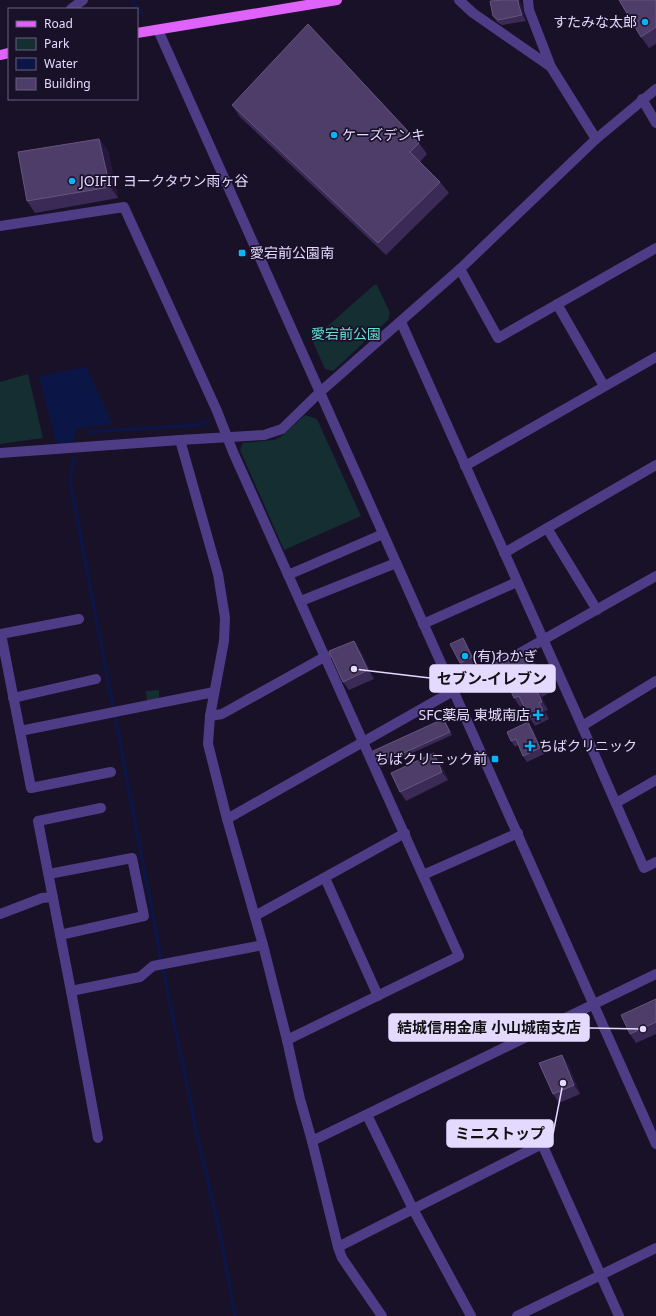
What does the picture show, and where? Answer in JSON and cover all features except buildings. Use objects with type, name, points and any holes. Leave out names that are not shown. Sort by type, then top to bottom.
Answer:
[{"type":"main road","points":[[138,33],[338,0]]},
{"type":"street","points":[[72,8],[83,0]]},
{"type":"street","points":[[459,0],[473,13],[551,67]]},
{"type":"street","points":[[528,0],[528,10],[551,67],[596,139]]},
{"type":"street","points":[[158,30],[656,1144]]},
{"type":"street","points":[[0,453],[264,435],[282,429],[319,393],[460,269],[596,139],[642,99],[656,89]]},
{"type":"street","points":[[642,99],[656,123]]},
{"type":"street","points":[[0,226],[124,207],[217,411],[300,601],[326,656],[363,744],[405,833],[459,956],[287,1040]]},
{"type":"street","points":[[460,269],[498,338],[656,248]]},
{"type":"street","points":[[557,304],[604,386]]},
{"type":"street","points":[[401,322],[644,868],[656,862]]},
{"type":"street","points":[[465,466],[656,356]]},
{"type":"street","points":[[180,440],[218,574],[225,618],[224,641],[210,716],[208,744],[227,819],[263,945],[300,1099],[338,1247],[342,1258],[382,1316]]},
{"type":"street","points":[[504,552],[656,465]]},
{"type":"street","points":[[548,528],[597,610]]},
{"type":"street","points":[[288,574],[383,534]]},
{"type":"street","points":[[300,601],[396,563]]},
{"type":"street","points":[[227,819],[363,744],[656,576]]},
{"type":"street","points":[[423,624],[517,582]]},
{"type":"street","points":[[79,619],[1,634],[31,788],[111,772]]},
{"type":"street","points":[[210,716],[222,714],[326,656]]},
{"type":"street","points":[[13,698],[96,679]]},
{"type":"street","points":[[582,726],[656,681]]},
{"type":"street","points":[[20,731],[214,692]]},
{"type":"street","points":[[616,803],[656,780]]},
{"type":"street","points":[[98,1138],[38,822],[100,808]]},
{"type":"street","points":[[255,916],[405,833]]},
{"type":"street","points":[[423,875],[518,833]]},
{"type":"street","points":[[48,874],[132,858],[144,916],[60,935]]},
{"type":"street","points":[[325,878],[378,996]]},
{"type":"street","points":[[0,914],[42,898],[53,897]]},
{"type":"street","points":[[71,991],[140,978],[153,966],[263,945]]},
{"type":"street","points":[[312,1142],[656,974]]},
{"type":"street","points":[[367,1115],[413,1209],[471,1316]]},
{"type":"street","points":[[338,1247],[542,1144],[619,1316]]},
{"type":"street","points":[[517,1316],[656,1248]]},
{"type":"green space","name":"愛宕前公園","points":[[374,285],[377,285],[390,313],[388,320],[333,371],[325,369],[312,340]]},
{"type":"green space","points":[[28,374],[43,438],[0,444],[0,382]]},
{"type":"green space","points":[[305,415],[317,419],[361,516],[284,550],[240,450],[243,443],[274,440],[282,436]]},
{"type":"green space","points":[[159,690],[159,699],[147,701],[146,691]]},
{"type":"water","points":[[86,367],[113,424],[76,429],[73,445],[57,445],[39,376]]},
{"type":"waterway","points":[[132,0],[142,13]]},
{"type":"waterway","points":[[88,432],[199,425],[208,422]]},
{"type":"waterway","points":[[74,458],[70,481],[164,974],[196,1129],[221,1239],[235,1316]]},
{"type":"place","name":"すたみな太郎","points":[[645,22]]},
{"type":"place","name":"ケーズデンキ","points":[[334,135]]},
{"type":"place","name":"JOIFIT ヨークタウン雨ヶ谷","points":[[72,181]]},
{"type":"place","name":"愛宕前公園南","points":[[242,253]]},
{"type":"place","name":"(有)わかぎ","points":[[465,656]]},
{"type":"place","name":"セブン-イレブン","points":[[354,669]]},
{"type":"place","name":"SFC薬局 東城南店","points":[[538,715]]},
{"type":"place","name":"ちばクリニック","points":[[530,746]]},
{"type":"place","name":"ちばクリニック前","points":[[495,759]]},
{"type":"place","name":"結城信用金庫 小山城南支店","points":[[643,1029]]},
{"type":"place","name":"ミニストップ","points":[[563,1083]]}]
